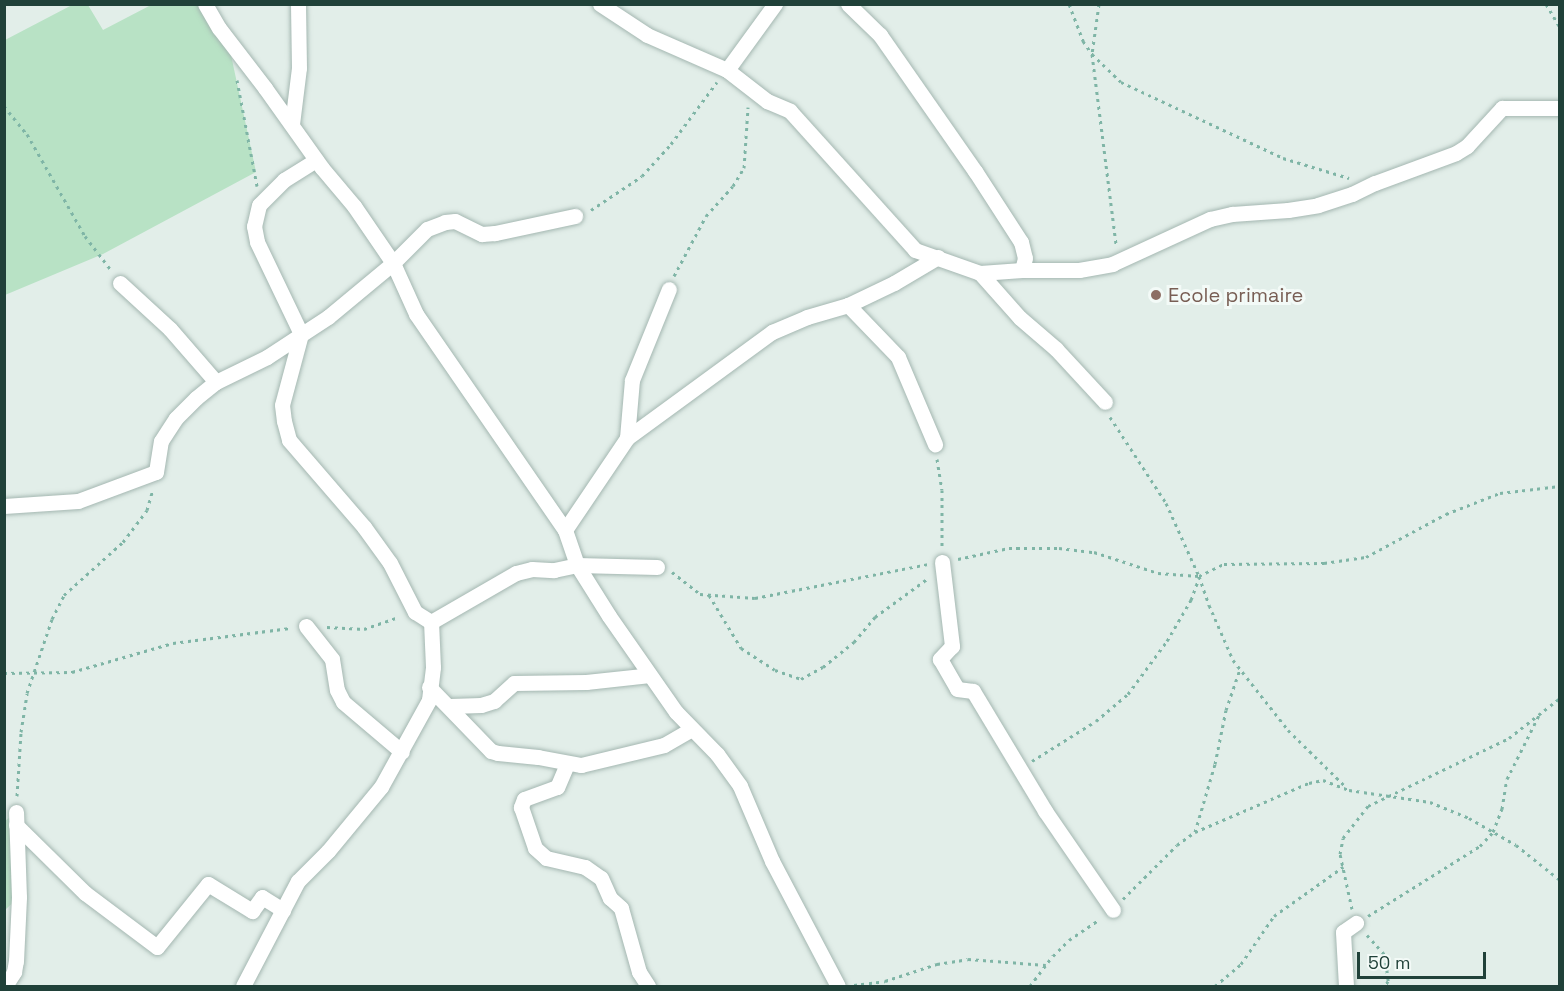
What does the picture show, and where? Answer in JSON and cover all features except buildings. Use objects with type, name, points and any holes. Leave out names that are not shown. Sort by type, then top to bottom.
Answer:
[{"type":"street","points":[[205,4],[219,28],[292,124],[316,160],[354,206],[393,262],[416,314],[565,530],[577,565],[650,675],[692,729],[717,754],[740,786],[772,861],[837,983]]},
{"type":"street","points":[[292,124],[299,68],[298,4]]},
{"type":"street","points":[[600,4],[647,35],[727,70],[767,101],[790,111],[915,250],[980,273],[1078,270],[1112,264],[1210,219],[1232,214],[1288,210],[1318,205],[1456,153],[1467,146],[1502,108],[1560,108]]},
{"type":"street","points":[[727,70],[776,4]]},
{"type":"street","points":[[848,4],[880,35],[975,171],[1021,242],[1025,258],[1022,270]]},
{"type":"street","points":[[316,160],[284,180],[259,206],[254,226],[257,242],[301,334],[282,405],[289,440],[364,527],[390,563],[415,612],[430,622]]},
{"type":"street","points":[[4,506],[78,501],[156,472],[161,441],[176,418],[216,382],[267,357],[328,317],[393,262],[427,229],[455,221],[482,234],[575,216]]},
{"type":"street","points":[[565,530],[627,438],[772,332],[807,317],[848,305],[894,283],[938,257]]},
{"type":"street","points":[[980,273],[1020,318],[1056,349],[1105,402]]},
{"type":"street","points":[[120,283],[170,329],[216,382]]},
{"type":"street","points":[[627,438],[632,380],[669,289]]},
{"type":"street","points":[[848,305],[898,357],[935,444]]},
{"type":"street","points":[[942,562],[952,646],[940,659],[957,689],[973,691],[1045,811],[1113,910]]},
{"type":"street","points":[[430,622],[516,573],[577,565],[657,567]]},
{"type":"street","points":[[243,987],[297,881],[328,851],[381,787],[429,700],[433,667],[430,622]]},
{"type":"street","points":[[306,626],[332,659],[337,690],[343,702],[402,752]]},
{"type":"street","points":[[450,706],[481,705],[494,700],[514,683],[586,682],[650,675]]},
{"type":"street","points":[[429,687],[450,706],[491,751],[538,757],[567,764],[581,765],[652,748],[675,741],[692,729]]},
{"type":"street","points":[[567,764],[557,787],[524,799],[521,807],[535,848],[546,858],[585,867],[601,878],[610,898],[621,908],[639,972],[648,987]]},
{"type":"street","points":[[16,819],[85,893],[157,947],[208,884],[252,911],[262,897],[283,910]]},
{"type":"street","points":[[5,987],[14,972],[16,961],[19,897],[16,819]]},
{"type":"street","points":[[1346,987],[1343,932],[1356,923]]},
{"type":"path","points":[[1069,4],[1083,41],[1092,54],[1121,82],[1283,158],[1355,179]]},
{"type":"path","points":[[1099,4],[1092,54],[1116,236],[1117,252],[1112,264]]},
{"type":"path","points":[[1546,4],[1560,27]]},
{"type":"path","points":[[4,14],[4,25]]},
{"type":"path","points":[[575,216],[585,214],[642,176],[671,144],[727,70]]},
{"type":"path","points":[[236,72],[256,172],[259,206]]},
{"type":"path","points":[[669,289],[681,260],[706,216],[733,186],[744,168],[748,87]]},
{"type":"path","points":[[4,106],[27,134],[85,236],[120,283]]},
{"type":"path","points":[[1105,402],[1111,421],[1166,503],[1233,660],[1288,730],[1349,790]]},
{"type":"path","points":[[709,595],[741,648],[775,670],[801,679],[823,667],[854,642],[875,617],[929,578],[942,562],[943,499],[935,444]]},
{"type":"path","points":[[16,819],[21,732],[33,671],[52,619],[64,595],[123,542],[147,510],[156,472]]},
{"type":"path","points":[[657,567],[666,568],[700,594],[755,598],[1009,548],[1059,548],[1094,552],[1158,573],[1199,576],[1224,564],[1324,563],[1366,557],[1446,514],[1500,493],[1560,486]]},
{"type":"path","points":[[1020,768],[1096,721],[1128,694],[1167,641],[1191,600],[1199,576]]},
{"type":"path","points":[[4,673],[72,672],[173,643],[306,626],[363,629],[415,612]]},
{"type":"path","points":[[1195,832],[1215,764],[1226,710],[1240,668]]},
{"type":"path","points":[[1385,987],[1388,981],[1385,955],[1356,923],[1340,854],[1343,838],[1368,806],[1509,738],[1560,698]]},
{"type":"path","points":[[1356,923],[1480,846],[1493,832],[1502,809],[1510,770],[1540,713]]},
{"type":"path","points":[[1030,987],[1069,940],[1113,910],[1177,845],[1195,832],[1308,783],[1331,782],[1349,790],[1430,802],[1469,818],[1516,845],[1560,880]]},
{"type":"path","points":[[1215,987],[1247,956],[1274,915],[1343,867]]},
{"type":"path","points":[[837,983],[856,985],[885,981],[937,964],[968,959],[1046,965]]},
{"type":"green space","points":[[72,5],[88,5],[103,30],[151,5],[199,5],[228,41],[256,172],[103,254],[5,295],[5,40]]},
{"type":"green space","points":[[16,812],[19,897],[5,910],[5,821]]},
{"type":"place","name":"Ecole primaire","points":[[1156,295]]}]
